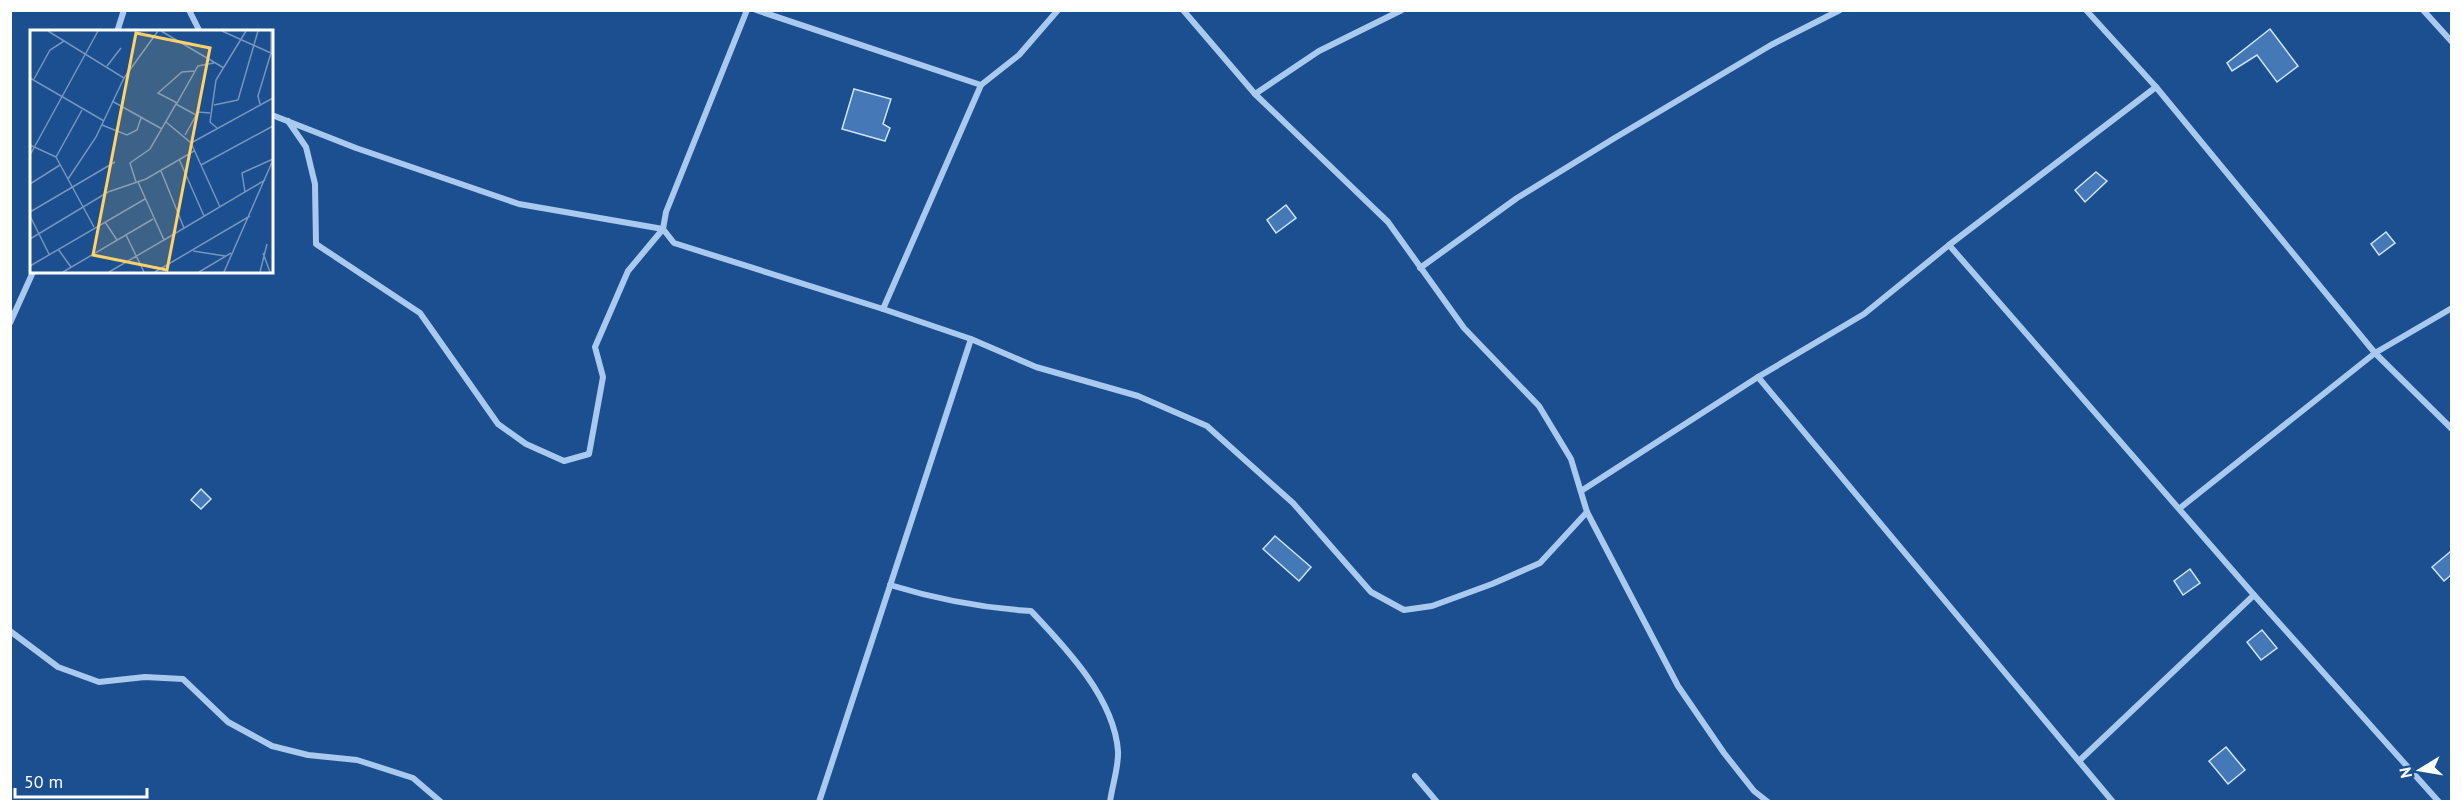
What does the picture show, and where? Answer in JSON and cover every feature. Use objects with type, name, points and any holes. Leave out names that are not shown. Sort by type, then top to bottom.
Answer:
[{"type":"street","points":[[118,30],[124,10]]},
{"type":"street","points":[[189,10],[199,30]]},
{"type":"street","points":[[288,121],[306,147],[315,184],[316,244],[420,313],[498,424],[526,444],[564,461],[589,454],[603,377],[594,346],[628,271],[663,229],[666,212],[747,10]]},
{"type":"street","points":[[756,10],[981,85]]},
{"type":"street","points":[[884,309],[981,85],[1019,55],[1058,10]]},
{"type":"street","points":[[1183,10],[1255,94],[1388,222],[1464,328],[1539,406],[1571,459],[1587,512],[1678,686],[1724,753],[1754,791],[1768,801]]},
{"type":"street","points":[[1255,94],[1319,51],[1402,10]]},
{"type":"street","points":[[1420,268],[1517,198],[1613,139],[1771,45],[1840,10]]},
{"type":"street","points":[[2086,10],[2156,87],[2375,353],[2451,429]]},
{"type":"street","points":[[2423,10],[2451,42]]},
{"type":"street","points":[[1581,491],[1758,377],[1864,314],[1949,245],[2156,87]]},
{"type":"street","points":[[273,115],[356,148],[519,204],[663,229],[674,243],[884,309],[971,339],[1036,367],[1138,396],[1207,426],[1293,503],[1371,592],[1404,610],[1432,606],[1492,584],[1540,562],[1587,512]]},
{"type":"street","points":[[1949,245],[2254,595],[2439,801]]},
{"type":"street","points":[[10,323],[33,273]]},
{"type":"street","points":[[2180,508],[2375,353],[2451,308]]},
{"type":"street","points":[[819,801],[971,339]]},
{"type":"street","points":[[1758,377],[2112,801]]},
{"type":"street","points":[[890,585],[939,600],[990,609],[1031,611],[1068,650],[1106,706],[1118,752],[1110,801]]},
{"type":"street","points":[[2079,761],[2254,595]]},
{"type":"street","points":[[10,631],[58,667],[99,682],[145,677],[183,679],[228,722],[272,746],[308,756],[357,760],[413,778],[441,801]]},
{"type":"street","points":[[1415,776],[1437,801]]},
{"type":"building","points":[[2270,29],[2298,66],[2277,82],[2257,55],[2232,71],[2227,63]]},
{"type":"building","points":[[854,89],[891,99],[883,124],[890,128],[885,141],[842,129]]},
{"type":"building","points":[[2096,172],[2107,181],[2085,202],[2075,190]]},
{"type":"building","points":[[1286,205],[1296,218],[1276,233],[1267,220]]},
{"type":"building","points":[[2386,232],[2395,243],[2379,255],[2371,244]]},
{"type":"building","points":[[201,489],[211,499],[201,509],[191,500]]},
{"type":"building","points":[[1275,536],[1311,567],[1299,581],[1263,549]]},
{"type":"building","points":[[2451,551],[2451,575],[2444,581],[2432,567]]},
{"type":"building","points":[[2190,569],[2200,583],[2183,595],[2174,581]]},
{"type":"building","points":[[2262,630],[2277,648],[2261,660],[2247,642]]},
{"type":"building","points":[[2226,747],[2245,770],[2228,784],[2209,761]]}]
